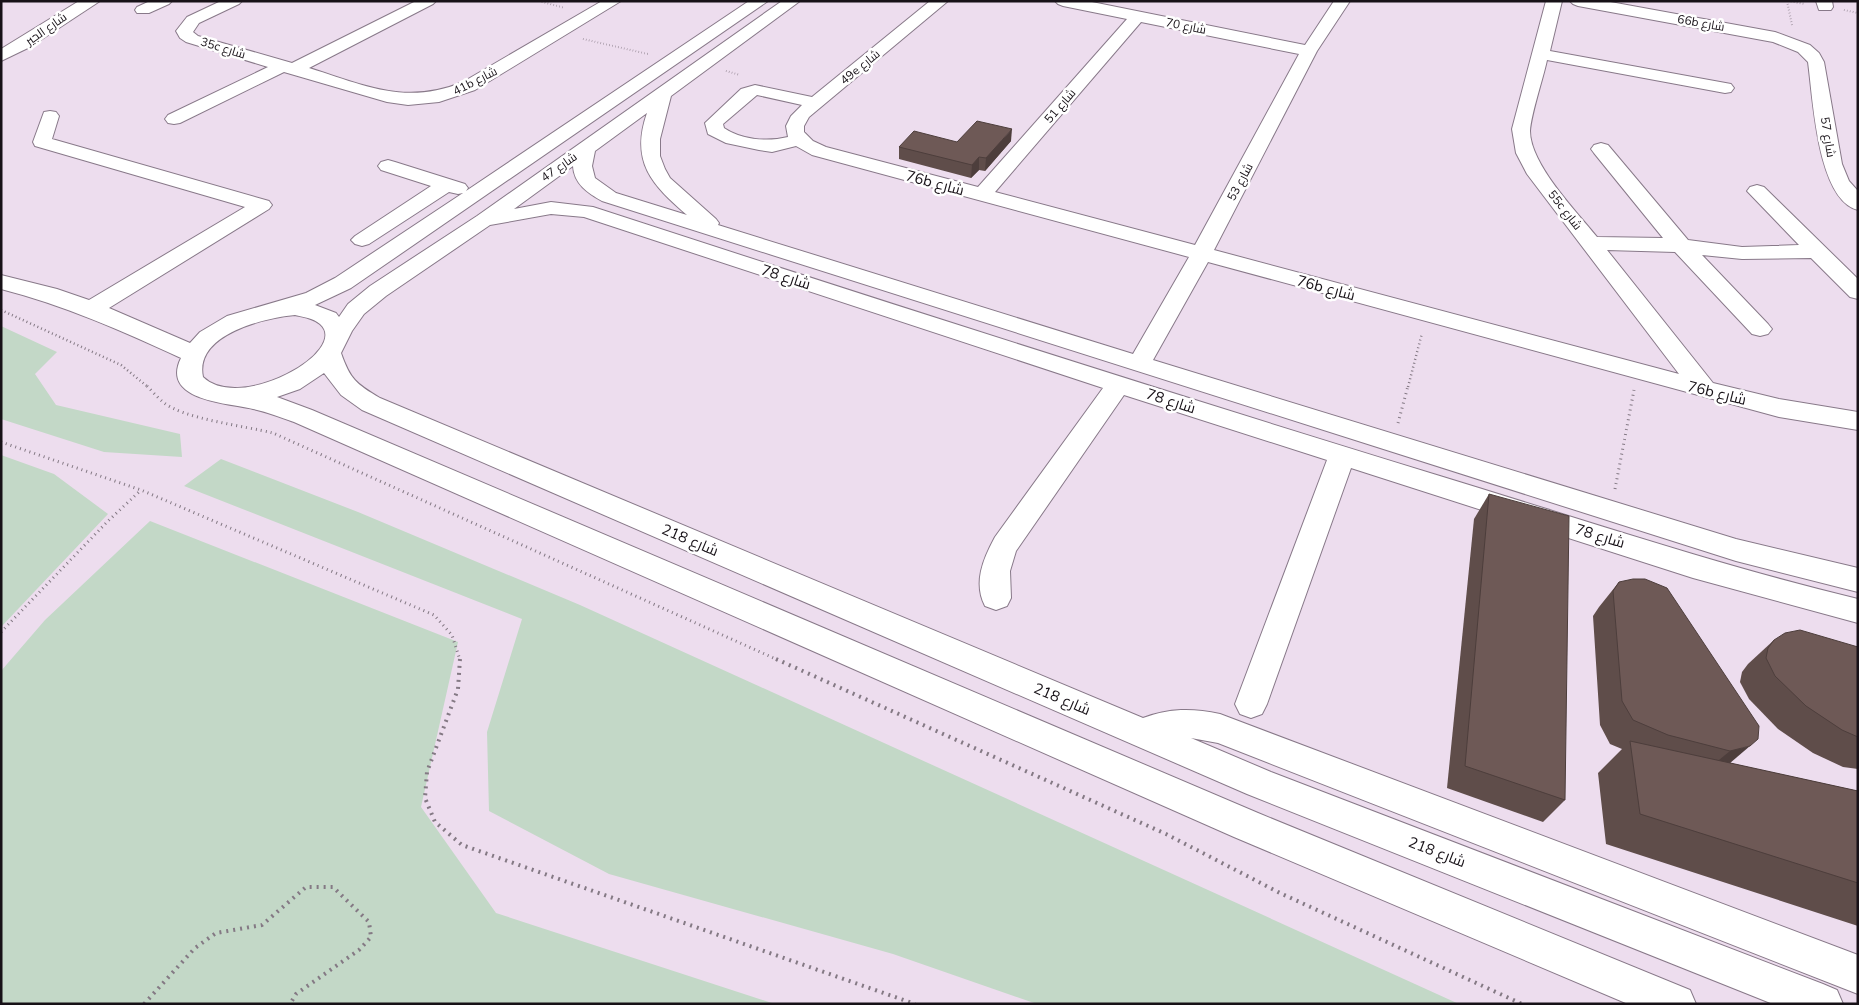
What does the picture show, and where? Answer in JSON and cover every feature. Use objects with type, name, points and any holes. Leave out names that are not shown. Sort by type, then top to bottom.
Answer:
[{"type":"street","name":"شارع الجير","points":[[1,56],[31,40],[63,16],[92,1]]},
{"type":"street","points":[[143,10],[164,1]]},
{"type":"street","name":"35c شارع","points":[[234,1],[193,20],[184,31],[186,35],[192,39],[288,68]]},
{"type":"street","points":[[174,119],[288,68],[428,1]]},
{"type":"street","name":"41b شارع","points":[[288,68],[397,99],[428,99],[448,95],[470,86],[613,1]]},
{"type":"street","name":"شارع 47","points":[[280,309],[314,298],[343,283],[760,1]]},
{"type":"street","name":"شارع 47","points":[[233,396],[255,394],[278,388],[300,379],[317,367],[333,347],[348,319],[372,295],[484,220],[792,1]]},
{"type":"street","name":"49e شارع","points":[[799,140],[795,124],[798,118],[940,1]]},
{"type":"street","name":"شارع 70","points":[[1063,1],[1309,51]]},
{"type":"street","name":"شارع 53","points":[[1139,364],[1201,255],[1309,51],[1342,1]]},
{"type":"street","name":"55c شارع","points":[[1554,1],[1521,129],[1522,146],[1537,174],[1704,389]]},
{"type":"street","name":"66b شارع","points":[[1578,1],[1774,37],[1804,48],[1816,62]]},
{"type":"street","name":"شارع 51","points":[[982,195],[1137,17]]},
{"type":"street","points":[[1541,54],[1725,88]]},
{"type":"street","name":"شارع 57","points":[[1816,62],[1841,165],[1840,183],[1858,204]]},
{"type":"street","points":[[799,140],[775,146],[762,145],[721,136],[715,130],[714,123],[747,93],[754,90],[764,90],[816,102]]},
{"type":"street","points":[[663,94],[651,133],[650,147],[655,172],[666,186],[718,231]]},
{"type":"street","points":[[213,100],[235,108]]},
{"type":"street","points":[[50,116],[42,142],[262,205],[91,309]]},
{"type":"street","name":"76b شارع","points":[[799,140],[820,151],[1638,372],[1779,408],[1858,421]]},
{"type":"street","name":"شارع 78","points":[[586,148],[582,160],[583,177],[592,188],[609,197],[1755,556],[1858,580]]},
{"type":"street","points":[[1601,148],[1680,246],[1760,329]]},
{"type":"street","points":[[388,166],[476,194]]},
{"type":"street","points":[[362,240],[446,185]]},
{"type":"street","points":[[1756,191],[1858,292]]},
{"type":"street","name":"شارع 78","points":[[484,220],[551,208],[586,211],[958,334],[1342,456],[1720,573],[1858,611]]},
{"type":"street","points":[[1590,243],[1680,246],[1742,253],[1816,251]]},
{"type":"street","points":[[1,282],[50,294],[91,309],[194,354]]},
{"type":"street","points":[[280,309],[259,312],[220,330],[204,341],[194,354],[189,367],[191,378],[199,388],[214,394],[270,404],[295,413],[1237,821],[1676,1004]]},
{"type":"street","name":"شارع 218","points":[[280,309],[308,309],[328,318],[334,324],[337,332],[333,347],[332,366],[342,382],[357,396],[371,404],[1259,783],[1823,1004]]},
{"type":"street","points":[[151,335],[220,330]]},
{"type":"street","points":[[996,598],[995,568],[1004,545],[1119,384]]},
{"type":"street","points":[[1180,403],[1194,401],[1209,403],[1275,420],[1285,417],[1284,409]]},
{"type":"street","points":[[1251,704],[1342,456]]},
{"type":"street","points":[[1422,480],[1419,474],[1421,468],[1428,466],[1436,467],[1563,504],[1611,511]]},
{"type":"street","points":[[1142,733],[1171,723],[1187,722],[1220,728],[1858,975]]},
{"type":"path","points":[[558,34],[673,60]]},
{"type":"path","points":[[1,310],[121,365],[142,381],[164,403],[183,413],[241,424],[272,433],[1166,834],[1280,893],[1522,1004]]},
{"type":"path","points":[[1393,442],[1427,315]]},
{"type":"path","points":[[1611,511],[1638,372]]},
{"type":"path","points":[[1,442],[141,490],[434,615],[444,624],[458,647],[461,675],[459,690],[426,770],[424,789],[428,807],[435,823],[447,836],[462,845],[915,1004]]},
{"type":"path","points":[[1,632],[79,550],[141,490]]},
{"type":"path","points":[[144,1004],[195,948],[216,933],[262,925],[306,887],[333,887],[368,922],[370,937],[360,950],[296,994],[290,1004]]},
{"type":"green space","points":[[1,326],[57,352],[35,374],[56,405],[180,434],[182,457],[104,452],[1,419]]},
{"type":"green space","points":[[1,455],[54,474],[108,514],[1,627]]},
{"type":"green space","points":[[221,459],[358,512],[580,605],[1459,1004],[1037,1004],[893,954],[609,874],[489,811],[487,732],[522,619],[184,486]]},
{"type":"green space","points":[[150,521],[458,642],[421,807],[496,913],[775,1004],[1,1004],[1,671],[45,620]]},
{"type":"building","points":[[977,121],[1012,129],[986,158],[979,157],[972,165],[899,147],[914,131],[957,142]]},
{"type":"building","points":[[1489,494],[1569,516],[1565,800],[1465,766]]},
{"type":"building","points":[[1645,579],[1667,588],[1759,726],[1758,739],[1750,746],[1730,751],[1668,735],[1633,720],[1622,701],[1613,591],[1619,582]]},
{"type":"building","points":[[1800,630],[1858,647],[1858,737],[1842,730],[1806,706],[1775,676],[1766,658],[1768,648],[1774,640],[1785,633]]},
{"type":"building","points":[[1630,741],[1858,791],[1858,883],[1640,814]]}]
